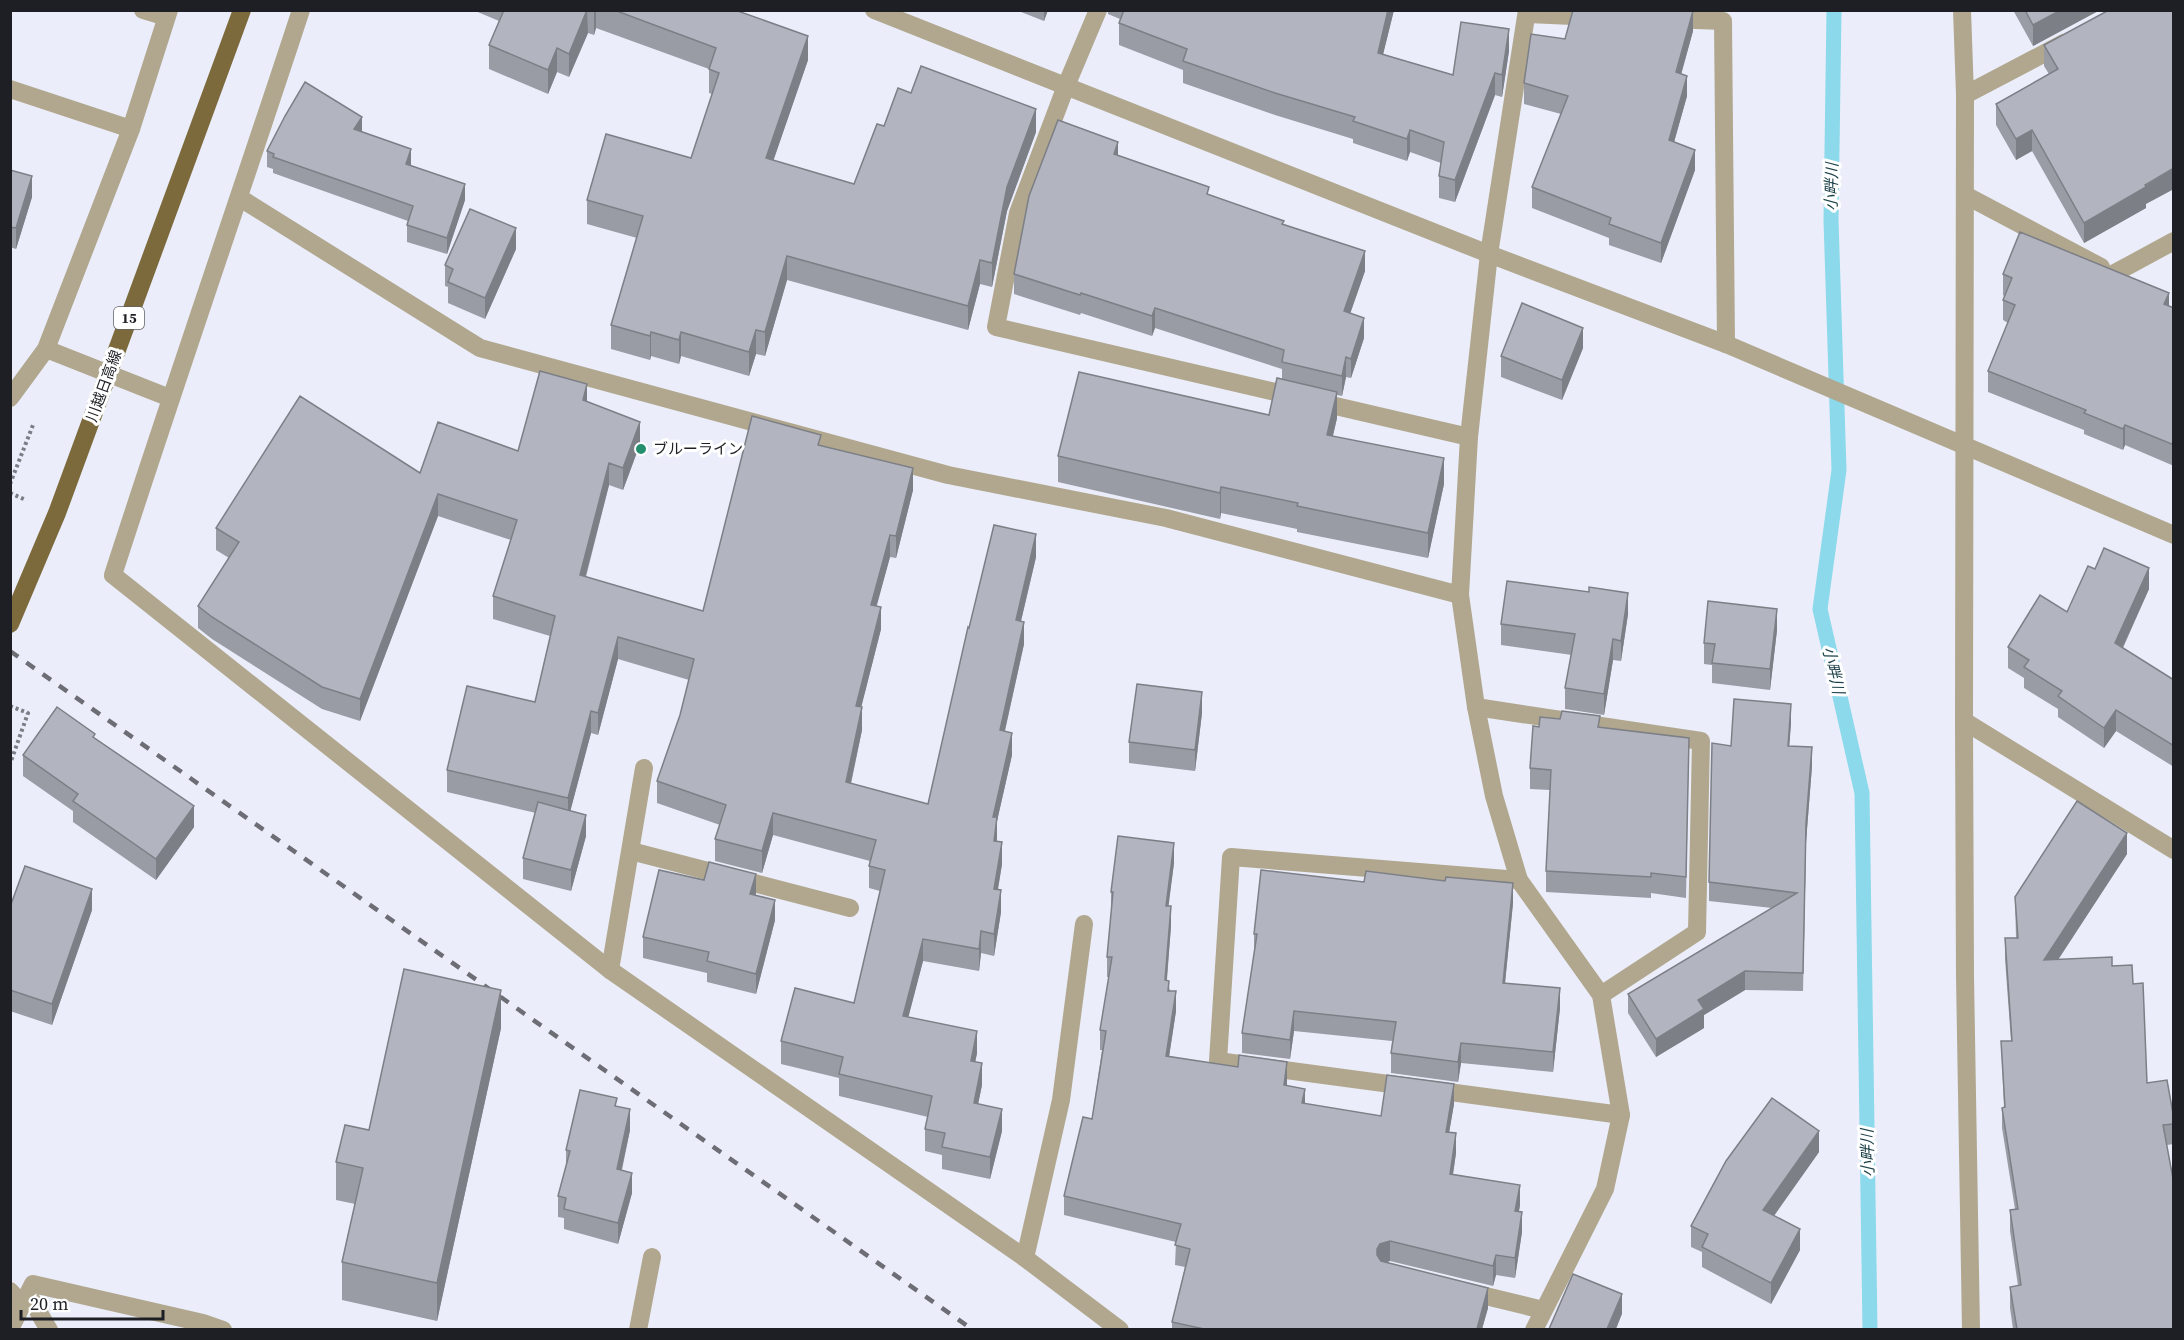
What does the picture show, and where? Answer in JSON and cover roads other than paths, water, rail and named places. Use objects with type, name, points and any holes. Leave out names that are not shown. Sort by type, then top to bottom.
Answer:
[{"type":"main road","name":"川越日高線","points":[[10,624],[61,502],[242,10]]},
{"type":"street","points":[[10,398],[46,349],[131,129],[167,14],[143,10]]},
{"type":"street","points":[[301,10],[113,575],[610,970],[1025,1258],[1120,1329]]},
{"type":"street","points":[[874,10],[1489,254],[1726,344],[2174,535]]},
{"type":"street","points":[[1098,10],[1066,86],[1018,213],[996,327],[1469,437]]},
{"type":"street","points":[[1962,10],[1965,95],[1965,964],[1971,1329]]},
{"type":"street","points":[[1534,1329],[1605,1189],[1621,1115],[1601,995],[1519,880],[1494,796],[1476,707],[1460,595],[1469,437],[1489,254],[1527,12],[1608,17]]},
{"type":"street","points":[[1654,19],[1723,21],[1726,344]]},
{"type":"street","points":[[1965,95],[2075,37]]},
{"type":"street","points":[[10,89],[131,129]]},
{"type":"street","points":[[1965,195],[2133,283]]},
{"type":"street","points":[[240,198],[480,348],[948,475],[1166,518],[1460,595]]},
{"type":"street","points":[[2113,274],[2174,241]]},
{"type":"street","points":[[46,349],[170,398]]},
{"type":"street","points":[[1476,707],[1701,741],[1697,932],[1601,995]]},
{"type":"street","points":[[1964,721],[2174,850]]},
{"type":"street","points":[[610,970],[644,768]]},
{"type":"street","points":[[631,851],[850,908]]},
{"type":"street","points":[[1519,880],[1230,857],[1218,1061],[1621,1115]]},
{"type":"street","points":[[1025,1258],[1061,1100],[1084,924]]},
{"type":"street","points":[[638,1329],[652,1257]]},
{"type":"street","points":[[10,1329],[20,1297],[33,1284],[223,1329]]},
{"type":"street","points":[[1443,1286],[1543,1310]]},
{"type":"street","points":[[20,1297],[50,1329]]},
{"type":"waterway","name":"小畔川","points":[[1834,10],[1831,220],[1839,470],[1820,609],[1862,793],[1870,1330]]},
{"type":"railway","points":[[10,651],[973,1330]]},
{"type":"place","name":"ブルーライン","points":[[641,449]]}]
